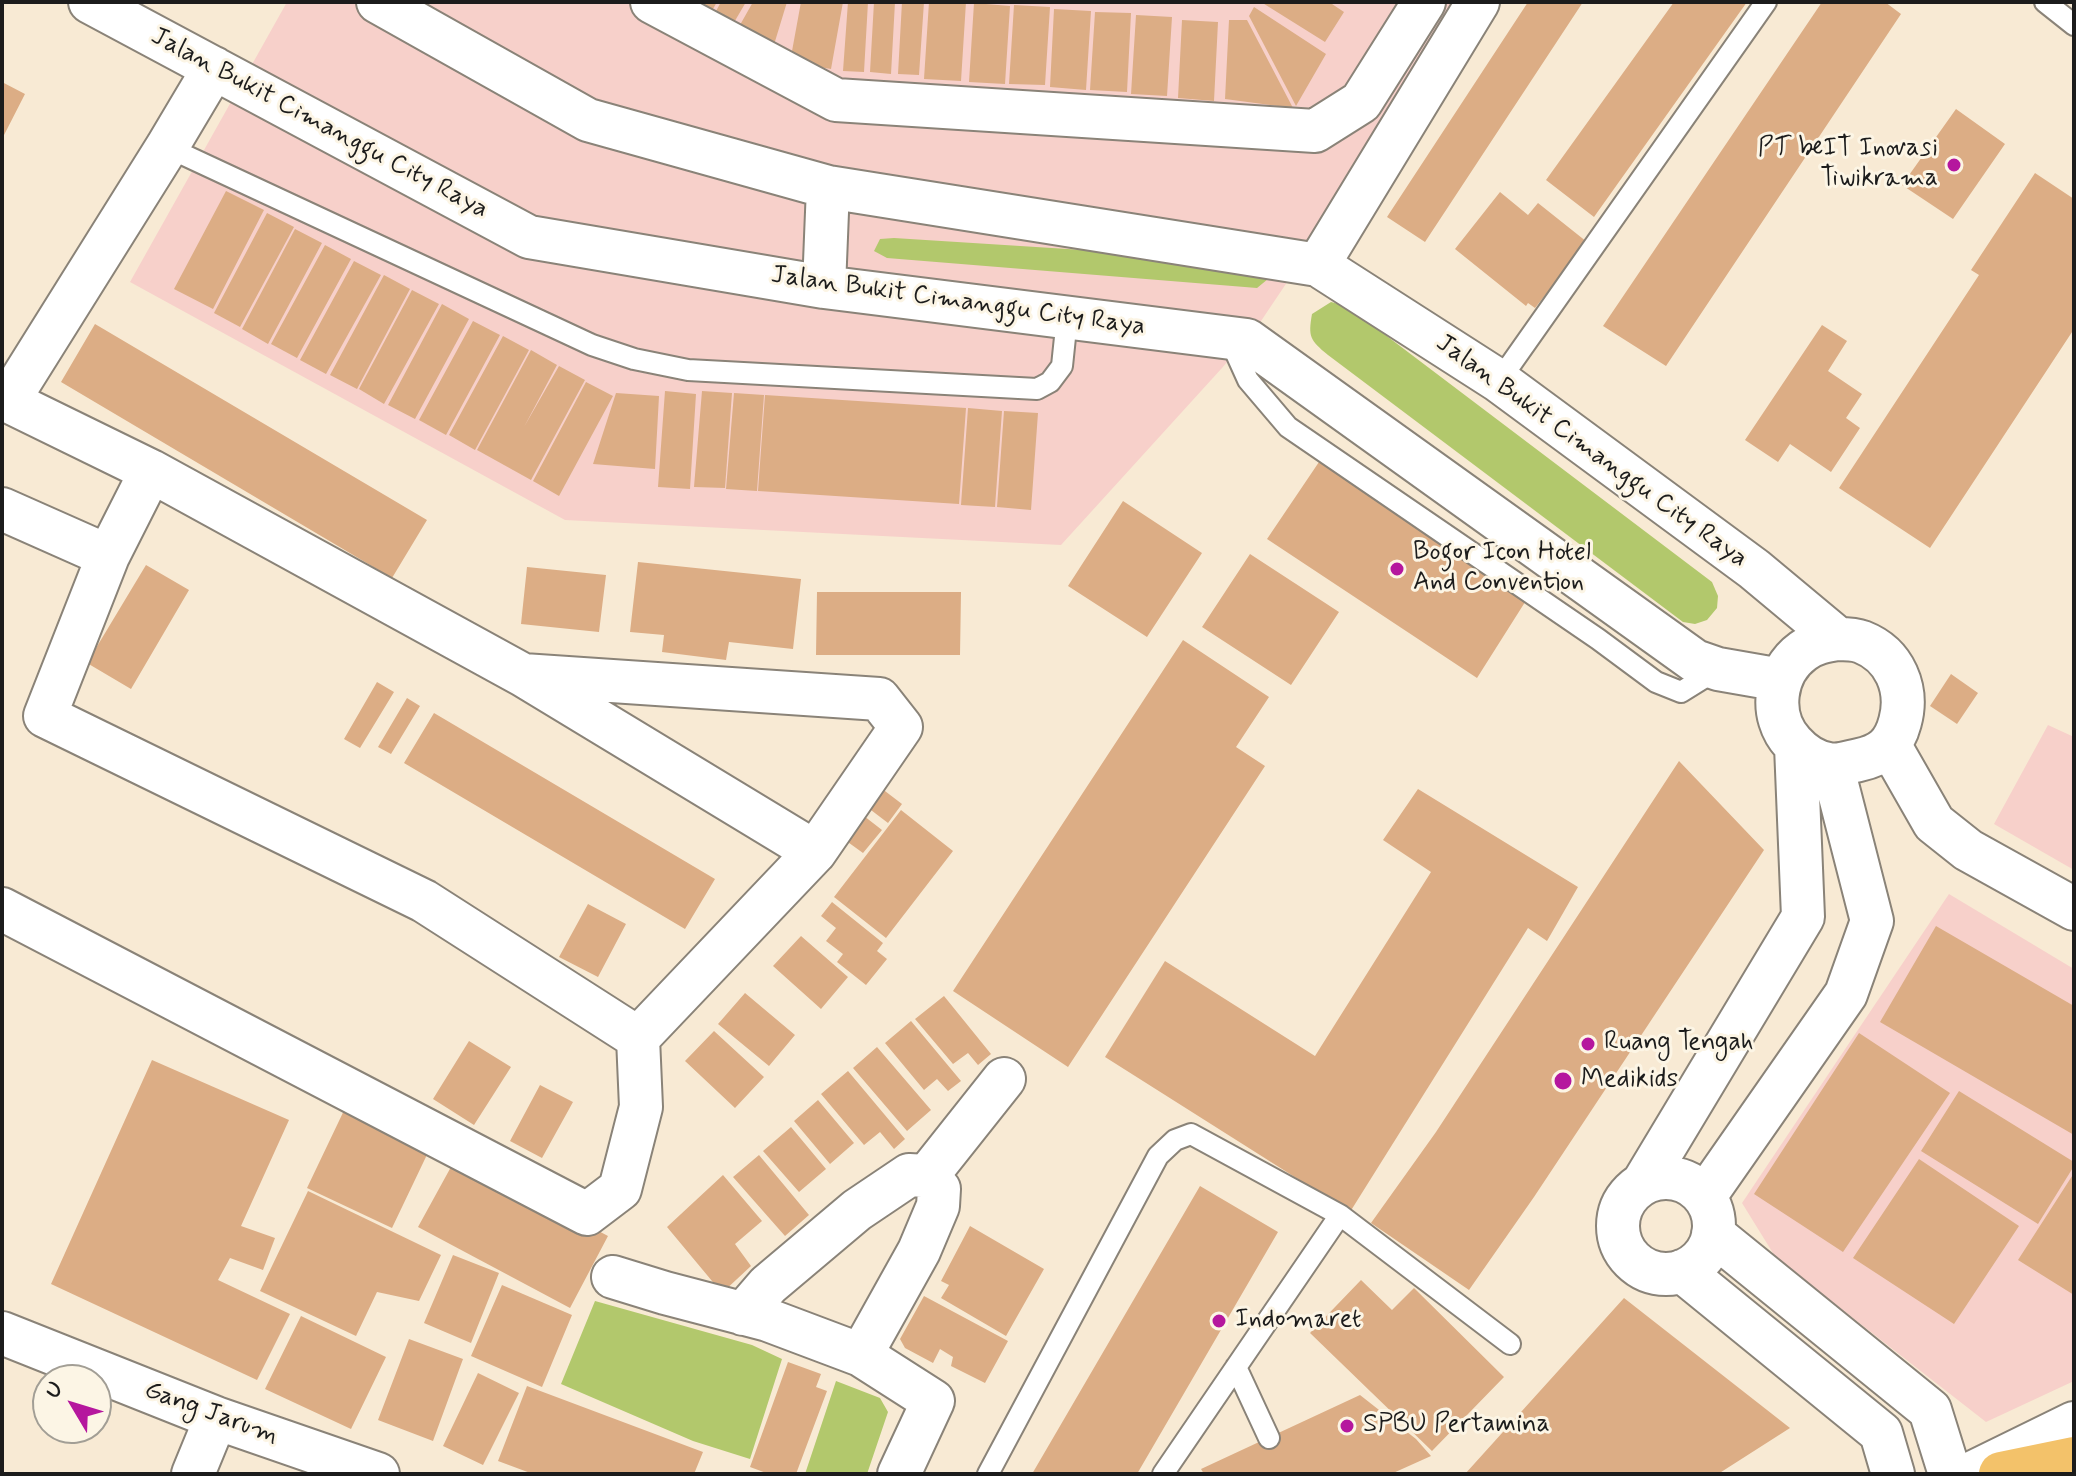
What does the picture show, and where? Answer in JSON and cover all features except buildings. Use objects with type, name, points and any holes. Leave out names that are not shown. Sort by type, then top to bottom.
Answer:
[{"type":"highway","points":[[2001,1474],[2074,1459]]},
{"type":"street","name":"Jalan Bukit Cimanggu City Raya","points":[[90,2],[529,237],[824,287],[1247,340],[1695,661],[1718,669],[1781,680]]},
{"type":"street","name":"Jalan Bukit Cimanggu City Raya","points":[[378,2],[588,120],[828,187],[1318,265],[1499,381],[1754,569],[1838,639]]},
{"type":"street","points":[[652,2],[836,100],[1315,131],[1361,102],[1424,2]]},
{"type":"street","points":[[1318,265],[1474,3]]},
{"type":"street","points":[[214,68],[5,400],[151,471],[523,675],[815,852]]},
{"type":"street","points":[[824,287],[828,187]]},
{"type":"street","points":[[151,471],[108,556],[45,716],[424,901],[638,1038]]},
{"type":"street","points":[[2,509],[108,556]]},
{"type":"street","points":[[1838,639],[1859,641],[1879,651],[1894,667],[1902,687],[1904,708],[1890,746],[1874,756],[1832,765],[1817,762],[1796,746],[1781,727],[1778,715],[1781,680],[1789,664],[1819,642],[1838,639]]},
{"type":"street","points":[[2,909],[587,1214],[620,1189],[641,1107],[638,1038],[815,852],[901,727],[879,699],[523,675]]},
{"type":"street","points":[[1796,746],[1803,917],[1643,1183],[1624,1204],[1618,1231],[1622,1245],[1630,1257],[1654,1272],[1682,1271],[1702,1257],[1709,1246],[1709,1215],[1846,994],[1872,921],[1832,765]]},
{"type":"street","points":[[1890,746],[1934,823],[1968,850],[2074,909]]},
{"type":"street","points":[[927,1176],[1004,1079]]},
{"type":"street","points":[[743,1314],[768,1285],[857,1210],[909,1175],[927,1176],[939,1189],[938,1206],[919,1251],[861,1355]]},
{"type":"street","points":[[1643,1183],[1660,1178],[1676,1179],[1692,1185],[1709,1215],[1930,1410],[1950,1474]]},
{"type":"street","points":[[1682,1271],[1881,1433],[1893,1474]]},
{"type":"street","points":[[613,1277],[768,1320],[861,1355],[933,1401],[899,1474]]},
{"type":"street","name":"Gang Jarum","points":[[2,1333],[216,1418],[378,1474]]},
{"type":"street","points":[[193,1474],[216,1418]]},
{"type":"street","points":[[1972,1474],[2074,1424]]},
{"type":"lane","points":[[1499,381],[1766,2]]},
{"type":"lane","points":[[2045,2],[2074,25]]},
{"type":"lane","points":[[167,147],[592,345],[675,368],[1037,389],[1050,382],[1062,366],[1067,318]]},
{"type":"lane","points":[[988,1474],[1158,1156],[1175,1140],[1191,1134],[1340,1215],[1510,1344]]},
{"type":"lane","points":[[1163,1474],[1340,1215]]},
{"type":"lane","points":[[1236,1367],[1269,1438]]},
{"type":"shaded area","points":[[287,2],[1459,2],[1310,248],[1259,324],[1061,545],[565,520],[130,282]]},
{"type":"shaded area","points":[[2048,725],[2074,737],[2074,870],[1994,824]]},
{"type":"shaded area","points":[[1949,894],[2074,969],[2074,1381],[1986,1422],[1776,1258],[1742,1203]]},
{"type":"green space","points":[[880,239],[1257,261],[1266,269],[1268,279],[1257,288],[887,258],[874,251]]},
{"type":"green space","points":[[1331,302],[1346,306],[1359,315],[1712,582],[1718,596],[1717,608],[1707,620],[1695,624],[1683,622],[1328,355],[1314,342],[1310,328],[1312,314]]},
{"type":"green space","points":[[595,1301],[752,1345],[782,1359],[750,1459],[693,1441],[561,1384]]},
{"type":"green space","points":[[836,1381],[880,1398],[888,1412],[867,1474],[805,1474]]},
{"type":"place","name":"PT beIT Inovasi Tiwikrama","points":[[1954,165]]},
{"type":"place","name":"Bogor Icon Hotel And Convention","points":[[1397,569]]},
{"type":"place","name":"Ruang Tengah","points":[[1588,1044]]},
{"type":"place","name":"Medikids","points":[[1563,1081]]},
{"type":"place","name":"Indomaret","points":[[1219,1321]]},
{"type":"place","name":"SPBU Pertamina","points":[[1347,1426]]}]
